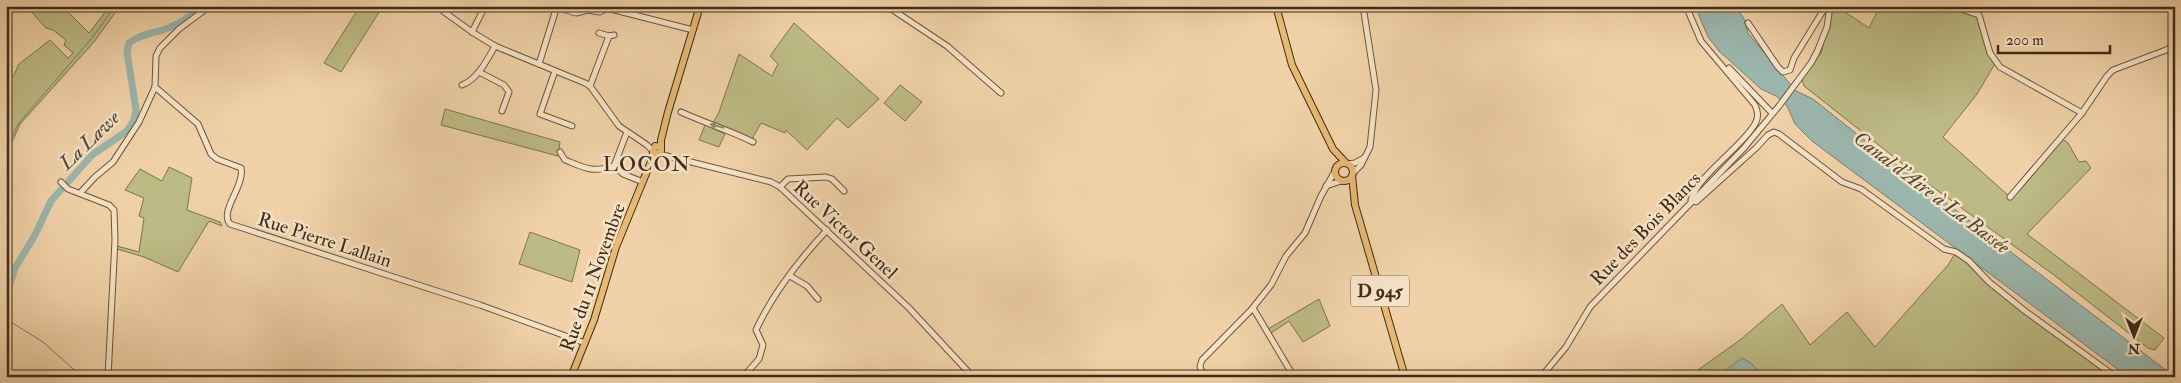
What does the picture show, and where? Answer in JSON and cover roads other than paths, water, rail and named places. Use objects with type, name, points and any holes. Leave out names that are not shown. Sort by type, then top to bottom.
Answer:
[{"type":"main road","name":"Rue du 11 Novembre","points":[[571,377],[594,320],[616,247],[657,150],[700,6]]},
{"type":"main road","points":[[1276,6],[1292,65],[1333,149],[1352,168],[1353,174],[1349,180],[1342,181],[1336,177],[1333,149]]},
{"type":"main road","points":[[1335,169],[1340,163],[1347,163]]},
{"type":"main road","name":"D 945","points":[[1353,174],[1355,205],[1404,377]]},
{"type":"main road","name":"D 945","points":[[1342,181],[1355,205]]},
{"type":"street","points":[[81,192],[120,154],[139,122],[155,87],[156,56],[160,48],[179,29],[210,6]]},
{"type":"street","points":[[436,6],[495,46],[581,80],[590,86],[619,126],[628,132],[614,166]]},
{"type":"street","points":[[472,32],[485,6]]},
{"type":"street","points":[[887,6],[932,38],[947,46],[1001,94]]},
{"type":"street","points":[[1353,174],[1361,165],[1370,147],[1376,90],[1363,6]]},
{"type":"street","points":[[1686,6],[1701,41],[1755,105],[1758,113],[1755,124],[1703,181],[1693,194],[1691,200],[1696,202],[1768,135],[1774,132],[1780,134],[1842,182],[1861,188],[1944,249],[1956,252],[1963,257],[2025,312],[2116,377]]},
{"type":"street","points":[[1748,23],[1783,72],[1790,70],[1794,58],[1826,6]]},
{"type":"street","name":"Rue des Bois Blancs","points":[[1542,377],[1566,347],[1590,307],[1691,200],[1744,148],[1797,83],[1811,63],[1827,27],[1830,6]]},
{"type":"street","points":[[1952,6],[1979,16],[1990,53],[2000,67],[2082,113]]},
{"type":"street","points":[[539,64],[558,7],[576,13],[588,10],[600,12],[605,9],[693,30]]},
{"type":"street","points":[[1816,20],[1825,22],[1827,27]]},
{"type":"street","points":[[590,86],[612,36],[599,34]]},
{"type":"street","points":[[2010,197],[2082,113],[2113,70],[2175,45]]},
{"type":"street","points":[[462,85],[479,72],[495,46]]},
{"type":"street","points":[[1722,64],[1772,113]]},
{"type":"street","points":[[555,71],[540,114],[572,126]]},
{"type":"street","points":[[479,72],[504,85],[509,92],[502,111]]},
{"type":"street","name":"Rue Pierre Lallain","points":[[155,87],[198,124],[211,154],[217,159],[241,168],[243,176],[226,214],[226,220],[230,224],[480,305],[585,343]]},
{"type":"street","points":[[681,112],[712,125],[723,127],[753,142]]},
{"type":"street","name":"Rue Victor Genel","points":[[628,132],[668,155],[771,182],[780,187],[909,308],[973,377]]},
{"type":"street","points":[[560,152],[565,160],[585,168],[597,170],[614,166]]},
{"type":"street","points":[[1347,163],[1355,163],[1366,156]]},
{"type":"street","points":[[614,166],[622,174],[643,182]]},
{"type":"street","points":[[1203,377],[1200,366],[1202,360],[1253,308],[1277,276],[1286,256],[1304,233],[1325,186],[1335,169]]},
{"type":"street","points":[[780,187],[788,179],[826,177],[832,179],[844,190]]},
{"type":"street","points":[[1325,186],[1342,181]]},
{"type":"street","points":[[62,183],[68,189],[81,192],[110,205],[116,216],[108,377]]},
{"type":"street","points":[[743,377],[759,359],[763,345],[756,330],[763,314],[810,248],[826,230]]},
{"type":"street","points":[[790,276],[807,286],[818,299]]},
{"type":"street","points":[[1253,308],[1294,377]]},
{"type":"water","name":"Canal d'Aire à La Bassée","points":[[1695,6],[1736,6],[1744,19],[1748,33],[1796,91],[1813,99],[2175,377],[2128,377],[1812,141],[1795,124],[1787,106],[1776,96],[1761,89],[1719,51],[1708,37]]},
{"type":"water","points":[[1742,358],[1751,363],[1763,377],[1717,377]]},
{"type":"waterway","points":[[6,150],[18,124],[92,38],[115,6]]},
{"type":"waterway","name":"La Lawe","points":[[6,297],[15,268],[35,235],[51,201],[92,155],[127,131],[134,120],[136,110],[127,52],[129,43],[141,36],[179,23],[202,6]]},
{"type":"waterway","points":[[99,204],[109,208],[112,213]]},
{"type":"waterway","points":[[107,345],[110,291]]},
{"type":"waterway","points":[[6,319],[43,342],[82,377]]},
{"type":"district","name":"LOCON","points":[[647,164]]}]
